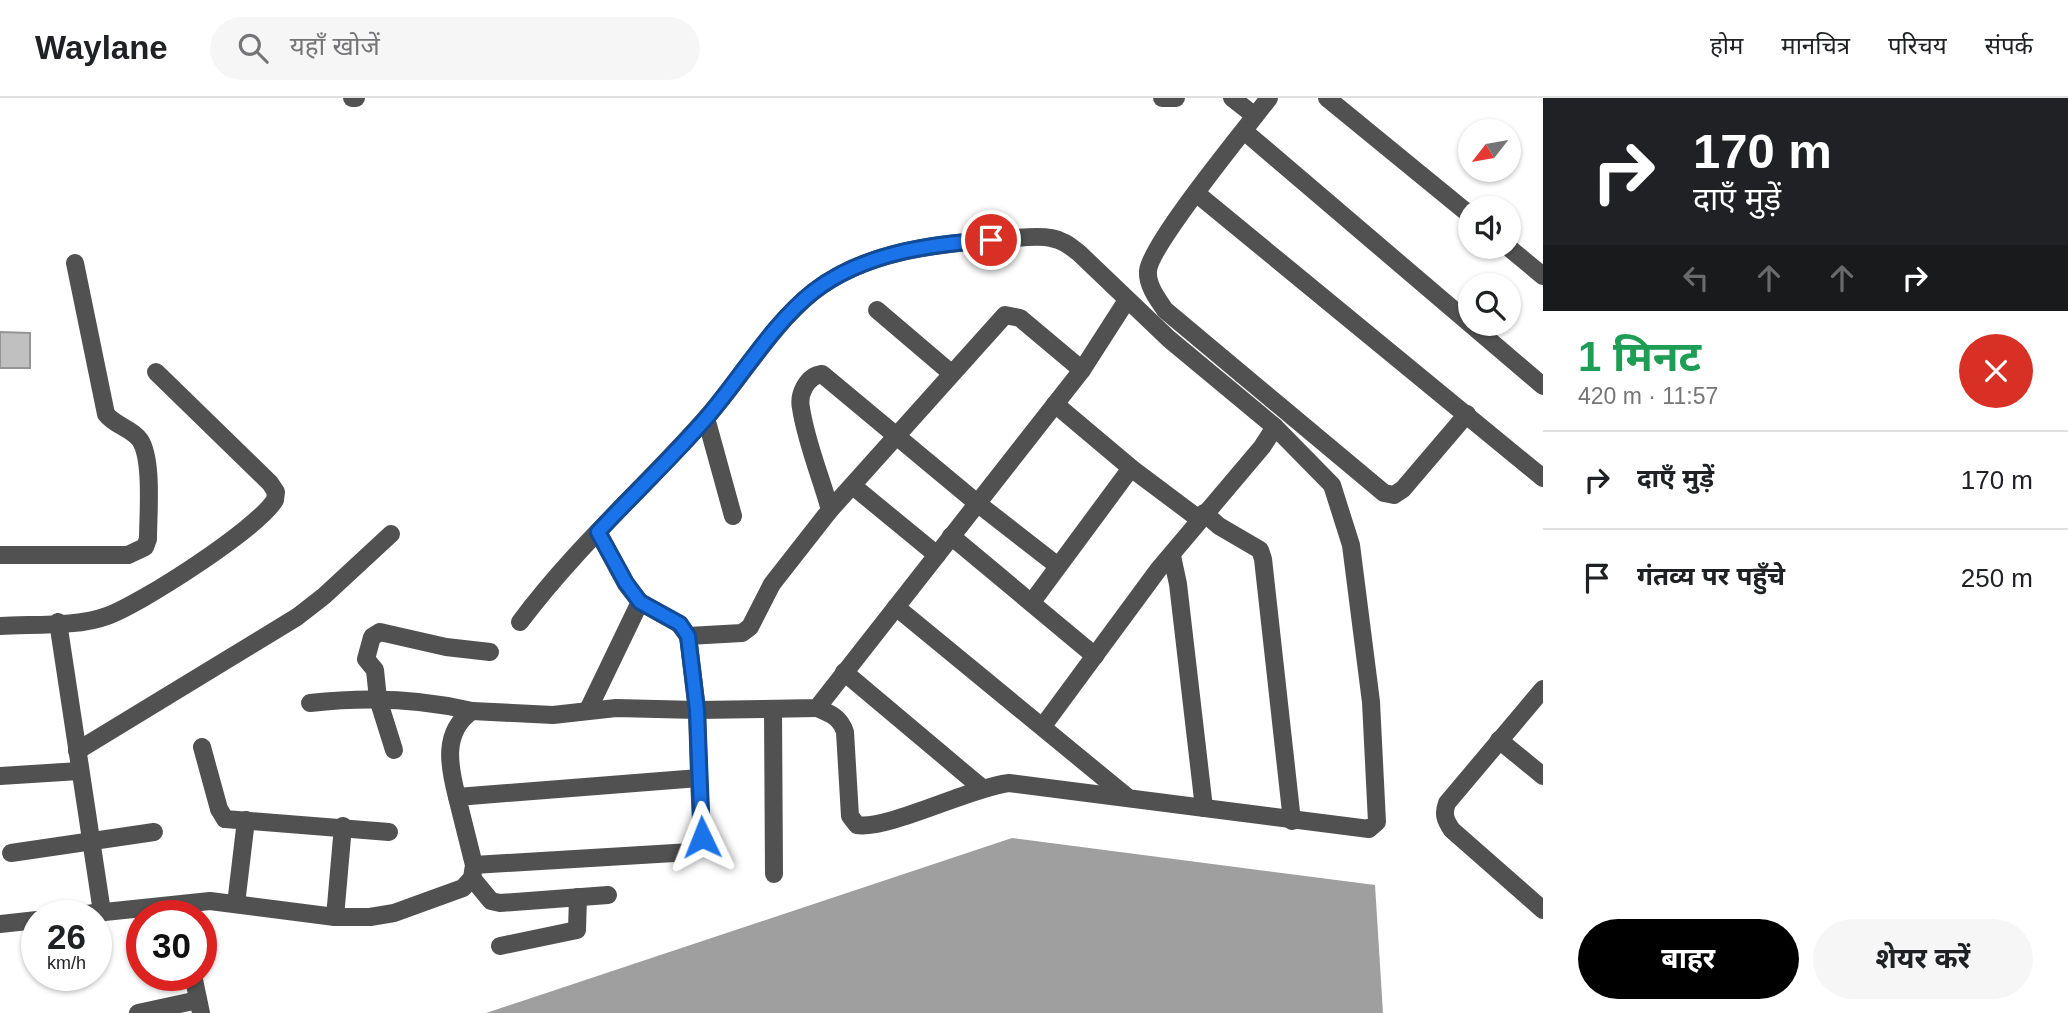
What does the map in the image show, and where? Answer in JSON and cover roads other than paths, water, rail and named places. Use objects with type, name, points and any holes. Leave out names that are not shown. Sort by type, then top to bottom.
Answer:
[{"type":"street","points":[[1162,98],[1176,98]]},
{"type":"street","points":[[1232,98],[1255,116]]},
{"type":"street","points":[[1269,98],[1196,193],[1148,268],[1149,281],[1160,302],[1176,322],[1377,489],[1394,495],[1403,489],[1467,414]]},
{"type":"street","points":[[1327,98],[1458,205]]},
{"type":"street","points":[[1244,131],[1543,386]]},
{"type":"street","points":[[1196,193],[1543,478]]},
{"type":"street","points":[[310,703],[378,699],[427,702],[472,712],[553,715],[588,710],[817,708],[842,722],[845,732],[850,816],[858,825],[880,823],[982,788],[1009,783],[1126,796],[1292,821],[1369,829],[1377,822],[1371,702],[1351,545],[1332,485],[1275,427],[1169,340],[1064,242],[1049,237],[963,242],[902,252],[855,267],[814,291],[772,337],[706,418],[542,593],[520,622]]},
{"type":"street","points":[[1521,258],[1543,276]]},
{"type":"street","points":[[0,555],[128,555],[145,547],[148,539],[144,447],[134,433],[113,424],[106,414],[75,263]]},
{"type":"street","points":[[817,708],[1082,370],[1127,300]]},
{"type":"street","points":[[877,310],[951,373]]},
{"type":"street","points":[[688,636],[742,632],[750,627],[772,584],[830,510],[1005,315],[1020,318],[1082,370]]},
{"type":"street","points":[[0,626],[106,617],[237,537],[275,500],[276,492],[270,484],[156,372]]},
{"type":"street","points":[[830,510],[800,407],[803,388],[816,375],[826,375],[977,503],[1058,566]]},
{"type":"street","points":[[1055,404],[1131,468],[1202,516],[1260,550],[1292,821]]},
{"type":"street","points":[[706,418],[733,516]]},
{"type":"street","points":[[1043,726],[1202,516],[1262,447],[1275,427]]},
{"type":"street","points":[[1032,602],[1131,468]]},
{"type":"street","points":[[853,486],[937,555]]},
{"type":"street","points":[[473,872],[691,852],[702,844],[697,710],[688,636],[680,624],[640,602],[626,583],[598,532]]},
{"type":"street","points":[[77,751],[297,617],[324,596],[391,534]]},
{"type":"street","points":[[951,536],[1095,656]]},
{"type":"street","points":[[1172,556],[1178,584],[1204,808]]},
{"type":"street","points":[[588,710],[640,602]]},
{"type":"street","points":[[896,607],[1126,796]]},
{"type":"street","points":[[58,622],[100,900]]},
{"type":"street","points":[[394,750],[378,699],[375,670],[366,656],[376,633],[446,647],[490,652]]},
{"type":"street","points":[[844,672],[982,788]]},
{"type":"street","points":[[1543,689],[1447,803],[1445,821],[1543,910]]},
{"type":"street","points":[[773,710],[774,874]]},
{"type":"street","points":[[472,712],[454,729],[450,747],[450,770],[473,872],[491,901],[500,903],[608,895]]},
{"type":"street","points":[[1499,740],[1543,776]]},
{"type":"street","points":[[202,747],[221,814],[225,818],[344,826],[389,832]]},
{"type":"street","points":[[0,776],[79,771]]},
{"type":"street","points":[[457,797],[699,778]]},
{"type":"street","points":[[236,904],[246,820]]},
{"type":"street","points":[[335,917],[344,826]]},
{"type":"street","points":[[10,853],[154,832]]},
{"type":"street","points":[[217,906],[236,904],[335,917],[369,917],[394,913],[463,888],[473,872]]},
{"type":"street","points":[[500,946],[577,929],[578,897]]},
{"type":"street","points":[[0,924],[21,922]]},
{"type":"street","points":[[138,1013],[200,1007]]}]
